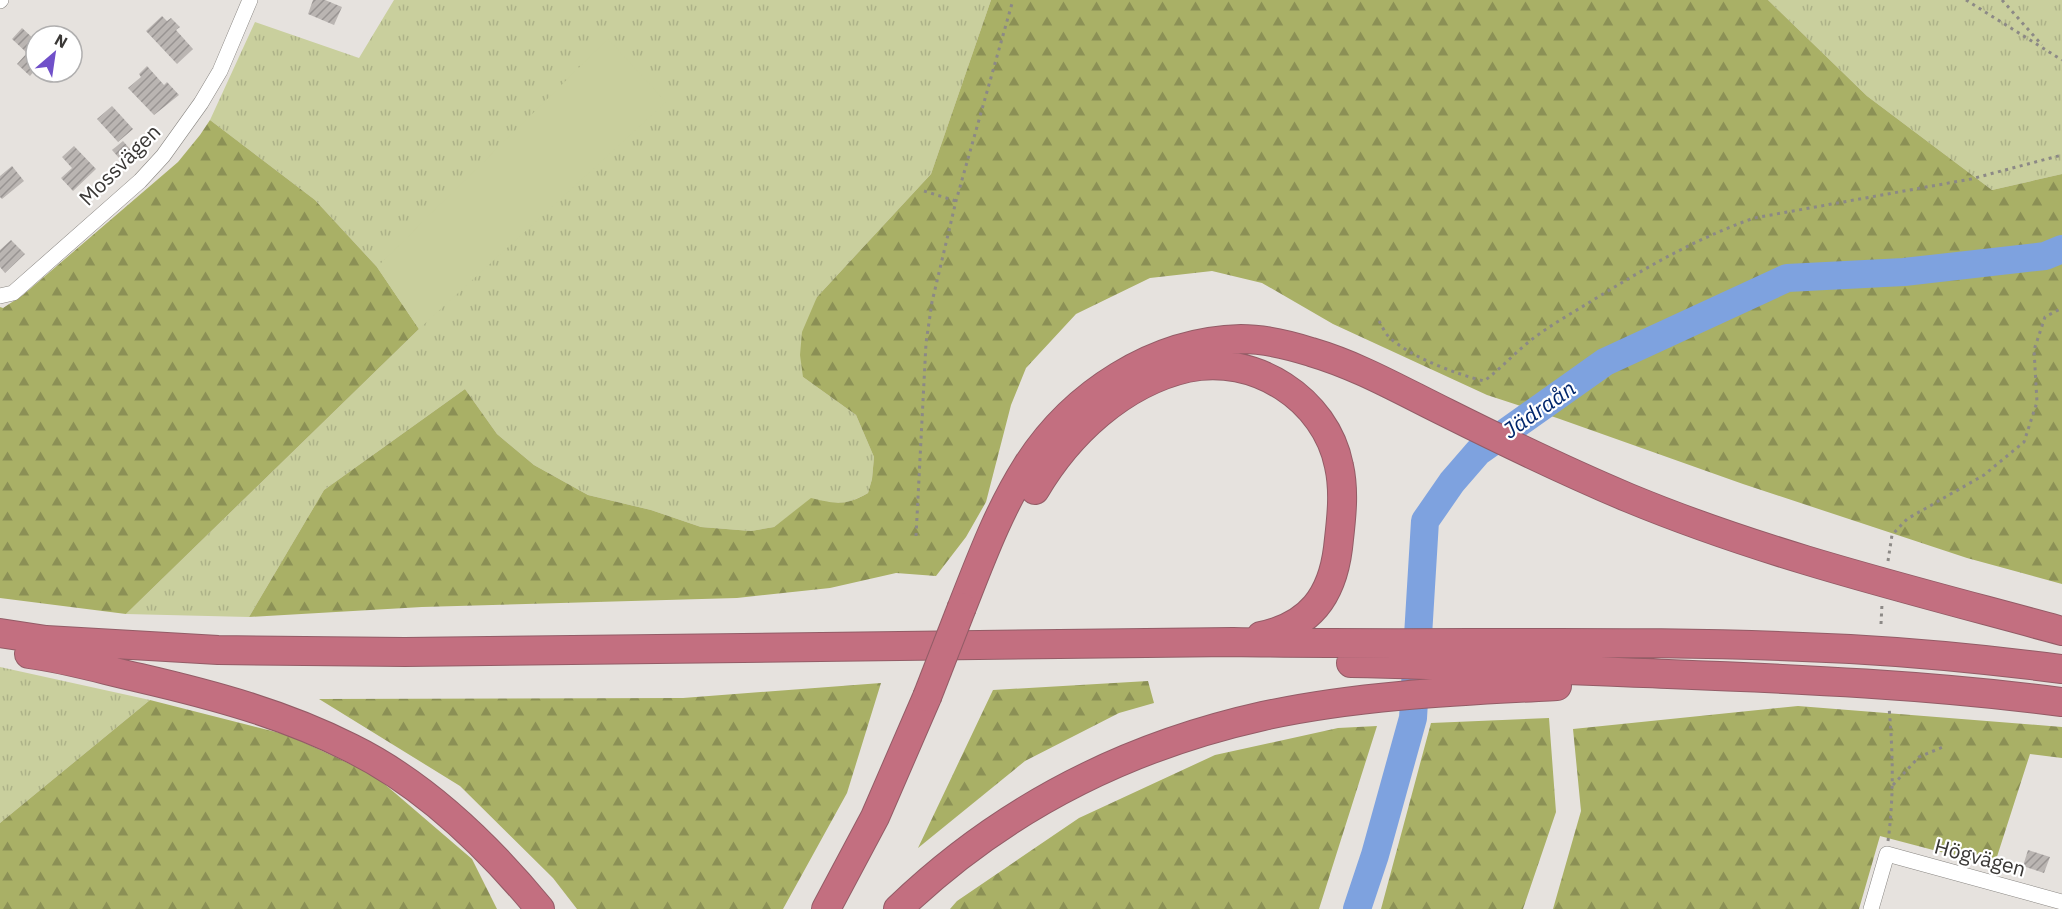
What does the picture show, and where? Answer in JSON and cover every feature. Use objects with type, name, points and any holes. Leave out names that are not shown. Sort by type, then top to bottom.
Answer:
[{"type":"highway","points":[[848,909],[893,824],[972,607],[990,536],[1027,466],[1051,432],[1078,405],[1116,377],[1151,360],[1184,348],[1242,339],[1312,352],[1345,364],[1572,474],[1672,516],[1730,536],[1894,585],[2062,631]]},
{"type":"highway","points":[[972,607],[1043,477],[1093,418],[1125,395],[1159,377],[1189,368],[1213,366],[1237,368],[1262,375],[1285,386],[1301,399],[1317,418],[1330,439],[1339,466],[1342,492],[1341,521],[1332,578],[1324,596],[1314,610],[1299,622],[1272,634],[1233,642]]},
{"type":"highway","points":[[0,633],[46,640],[218,650],[382,652],[1233,642],[1362,654],[1462,667],[1752,677],[1928,687],[2062,702]]},
{"type":"highway","points":[[898,909],[949,864],[1003,825],[1052,793],[1108,766],[1170,741],[1219,727],[1264,716],[1353,702],[1462,667],[1650,644],[1851,649],[1999,661],[2062,669]]},
{"type":"highway","points":[[0,649],[44,656],[246,705],[300,724],[353,748],[390,771],[458,822],[491,853],[540,909]]},
{"type":"highway","points":[[44,656],[221,666],[404,668],[1065,661],[1362,654]]},
{"type":"highway","points":[[826,909],[938,697]]},
{"type":"street","name":"Mossvägen","points":[[0,296],[13,293],[140,181],[163,156],[201,103],[220,71],[250,0]]},
{"type":"street","name":"Högvägen","points":[[1887,854],[2062,902]]},
{"type":"street","points":[[1871,909],[1887,854]]},
{"type":"path","points":[[916,536],[926,343],[932,302],[956,201],[1013,0]]},
{"type":"path","points":[[1966,0],[2062,60]]},
{"type":"path","points":[[2002,0],[2045,48]]},
{"type":"path","points":[[1379,321],[1388,336],[1412,352],[1459,375],[1484,381],[1526,344],[1567,316],[1649,265],[1722,230],[1754,218],[1971,179],[2062,154]]},
{"type":"path","points":[[924,191],[956,201]]},
{"type":"path","points":[[1888,563],[1892,535],[1907,519],[1984,475],[2024,442],[2037,402],[2034,350],[2044,317],[2062,308]]},
{"type":"path","points":[[1881,624],[1882,604]]},
{"type":"path","points":[[1887,854],[1893,785],[1888,702]]},
{"type":"path","points":[[1893,785],[1919,757],[1943,747]]},
{"type":"green space","points":[[394,0],[991,0],[931,174],[817,297],[803,377],[856,415],[874,457],[868,493],[840,503],[811,499],[774,527],[751,531],[701,527],[651,510],[588,495],[534,465],[497,434],[465,389],[324,490],[249,617],[126,614],[419,329],[377,267],[315,200],[210,120],[255,22],[359,58]]},
{"type":"green space","points":[[991,0],[1768,0],[1867,96],[1992,190],[2062,174],[2062,584],[1967,558],[1743,484],[1487,395],[1333,324],[1262,283],[1212,271],[1150,278],[1076,314],[1026,368],[1011,405],[986,502],[966,537],[936,576],[896,573],[830,588],[737,598],[422,607],[249,617],[324,490],[465,389],[497,434],[534,465],[588,495],[651,510],[701,527],[751,531],[774,527],[811,498],[840,503],[868,493],[874,457],[856,415],[803,377],[800,355],[802,332],[817,297],[931,174]]},
{"type":"green space","points":[[1768,0],[2062,0],[2062,174],[1992,190],[1867,96]]},
{"type":"green space","points":[[608,39],[666,102],[419,329],[377,267]]},
{"type":"green space","points":[[210,120],[315,200],[377,267],[419,329],[126,614],[0,598],[0,307],[3,308],[23,295],[178,162]]},
{"type":"green space","points":[[0,667],[150,700],[0,823]]},
{"type":"green space","points":[[1148,681],[1154,703],[1119,713],[1025,761],[918,848],[993,690]]},
{"type":"green space","points":[[881,683],[847,793],[783,909],[577,909],[553,878],[460,786],[319,699],[683,698]]},
{"type":"green space","points":[[150,700],[288,735],[374,775],[472,859],[497,909],[0,909],[0,823]]},
{"type":"green space","points":[[1798,706],[2062,727],[2062,758],[2030,754],[1994,866],[1880,836],[1859,909],[1553,909],[1581,811],[1573,729]]},
{"type":"green space","points":[[1549,718],[1556,812],[1523,909],[1381,909],[1431,723]]},
{"type":"green space","points":[[1377,726],[1319,909],[950,909],[957,901],[1079,818],[1215,755],[1338,728]]},
{"type":"building","points":[[313,0],[325,0],[342,7],[334,25],[308,14]]},
{"type":"building","points":[[162,16],[167,21],[171,18],[180,27],[176,30],[193,49],[177,64],[146,31]]},
{"type":"building","points":[[22,28],[24,30],[24,50],[12,39]]},
{"type":"building","points":[[24,56],[24,70],[17,64]]},
{"type":"building","points":[[147,66],[164,85],[167,82],[179,95],[154,115],[128,88],[141,77],[139,74]]},
{"type":"building","points":[[112,106],[133,129],[118,142],[97,119]]},
{"type":"building","points":[[123,141],[136,156],[125,165],[112,150]]},
{"type":"building","points":[[74,146],[96,169],[73,191],[61,178],[72,168],[62,157]]},
{"type":"building","points":[[12,166],[24,181],[2,199],[0,197],[0,176]]},
{"type":"building","points":[[11,240],[25,254],[5,273],[0,267],[0,250]]},
{"type":"building","points":[[2028,850],[2050,857],[2044,873],[2023,866]]},
{"type":"waterway","name":"Jädraån","points":[[1357,909],[1375,855],[1413,718],[1425,521],[1452,482],[1478,452],[1605,362],[1787,278],[1904,272],[2045,256],[2062,249]]}]
